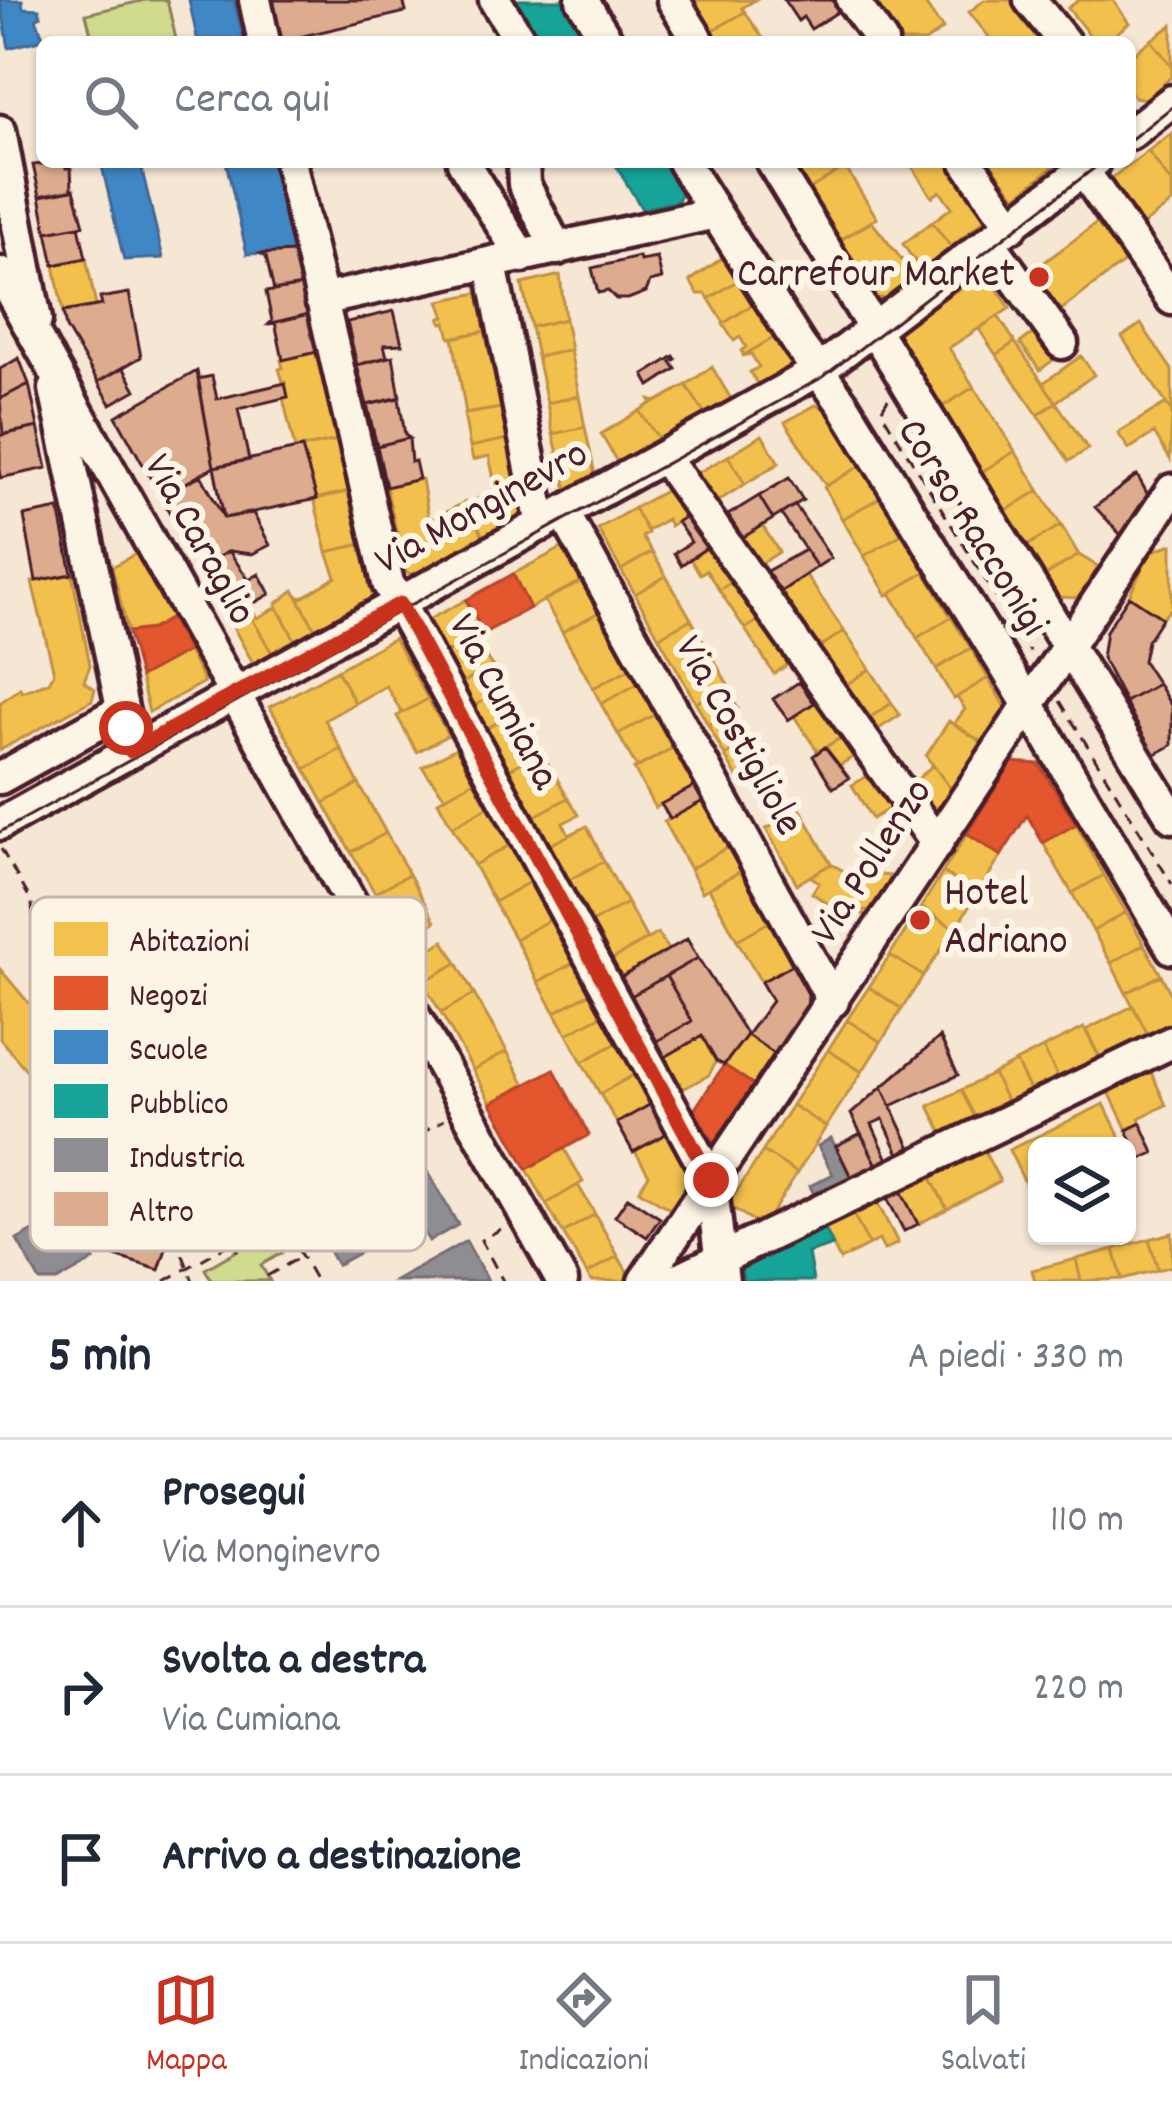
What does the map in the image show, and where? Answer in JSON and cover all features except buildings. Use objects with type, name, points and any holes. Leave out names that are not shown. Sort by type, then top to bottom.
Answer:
[{"type":"street","points":[[255,0],[263,36]]},
{"type":"street","points":[[495,0],[517,36]]},
{"type":"street","points":[[582,0],[604,36]]},
{"type":"street","points":[[673,0],[694,36]]},
{"type":"street","points":[[852,0],[878,36]]},
{"type":"street","points":[[1030,0],[1059,36]]},
{"type":"street","points":[[1136,127],[1172,100]]},
{"type":"street","name":"Via Caraglio","points":[[0,130],[45,352]]},
{"type":"street","name":"Via Cumiana","points":[[291,168],[388,583],[711,1180]]},
{"type":"street","points":[[466,168],[507,260]]},
{"type":"street","points":[[523,168],[524,184],[557,249]]},
{"type":"street","name":"Corso Racconigi","points":[[687,168],[843,404],[1172,948]]},
{"type":"street","name":"Corso Racconigi","points":[[776,168],[1172,817]]},
{"type":"street","points":[[970,168],[1061,343]]},
{"type":"street","name":"Via Monginevro","points":[[0,824],[818,371],[1086,168]]},
{"type":"street","name":"Via Monginevro","points":[[1090,168],[1172,298]]},
{"type":"street","points":[[321,300],[716,213]]},
{"type":"street","name":"Via Costigliole","points":[[507,260],[553,519],[833,1001]]},
{"type":"street","name":"Via Caraglio","points":[[0,273],[346,897]]},
{"type":"street","points":[[45,352],[131,751]]},
{"type":"street","points":[[664,457],[937,844]]},
{"type":"street","name":"Via Pollenzo","points":[[644,1281],[1066,646],[1163,522],[1172,490]]},
{"type":"street","points":[[0,778],[122,710]]},
{"type":"street","name":"Via Caraglio","points":[[426,1041],[562,1281]]},
{"type":"street","points":[[674,1281],[722,1272],[1172,1042]]},
{"type":"street","points":[[711,1180],[722,1272]]},
{"type":"path","points":[[902,372],[881,411],[1172,884]]},
{"type":"path","points":[[0,848],[30,899]]},
{"type":"path","points":[[426,1131],[464,1109]]},
{"type":"path","points":[[503,1281],[481,1240],[523,1216]]},
{"type":"path","points":[[181,1251],[193,1281]]},
{"type":"path","points":[[165,1281],[217,1251]]},
{"type":"path","points":[[299,1251],[316,1281]]},
{"type":"path","points":[[267,1276],[302,1256]]},
{"type":"green space","points":[[145,0],[167,0],[175,36],[92,36],[86,14]]},
{"type":"green space","points":[[237,1251],[282,1253],[261,1265],[270,1281],[212,1281],[205,1269]]},
{"type":"tram line","points":[[1136,135],[1172,107]]},
{"type":"tram line","points":[[0,832],[823,377],[1094,168]]},
{"type":"place","name":"Carrefour Market","points":[[1039,277]]},
{"type":"place","name":"Hotel Adriano","points":[[920,920]]},
{"type":"route","points":[[126,728],[131,751],[400,604],[711,1180]]}]
